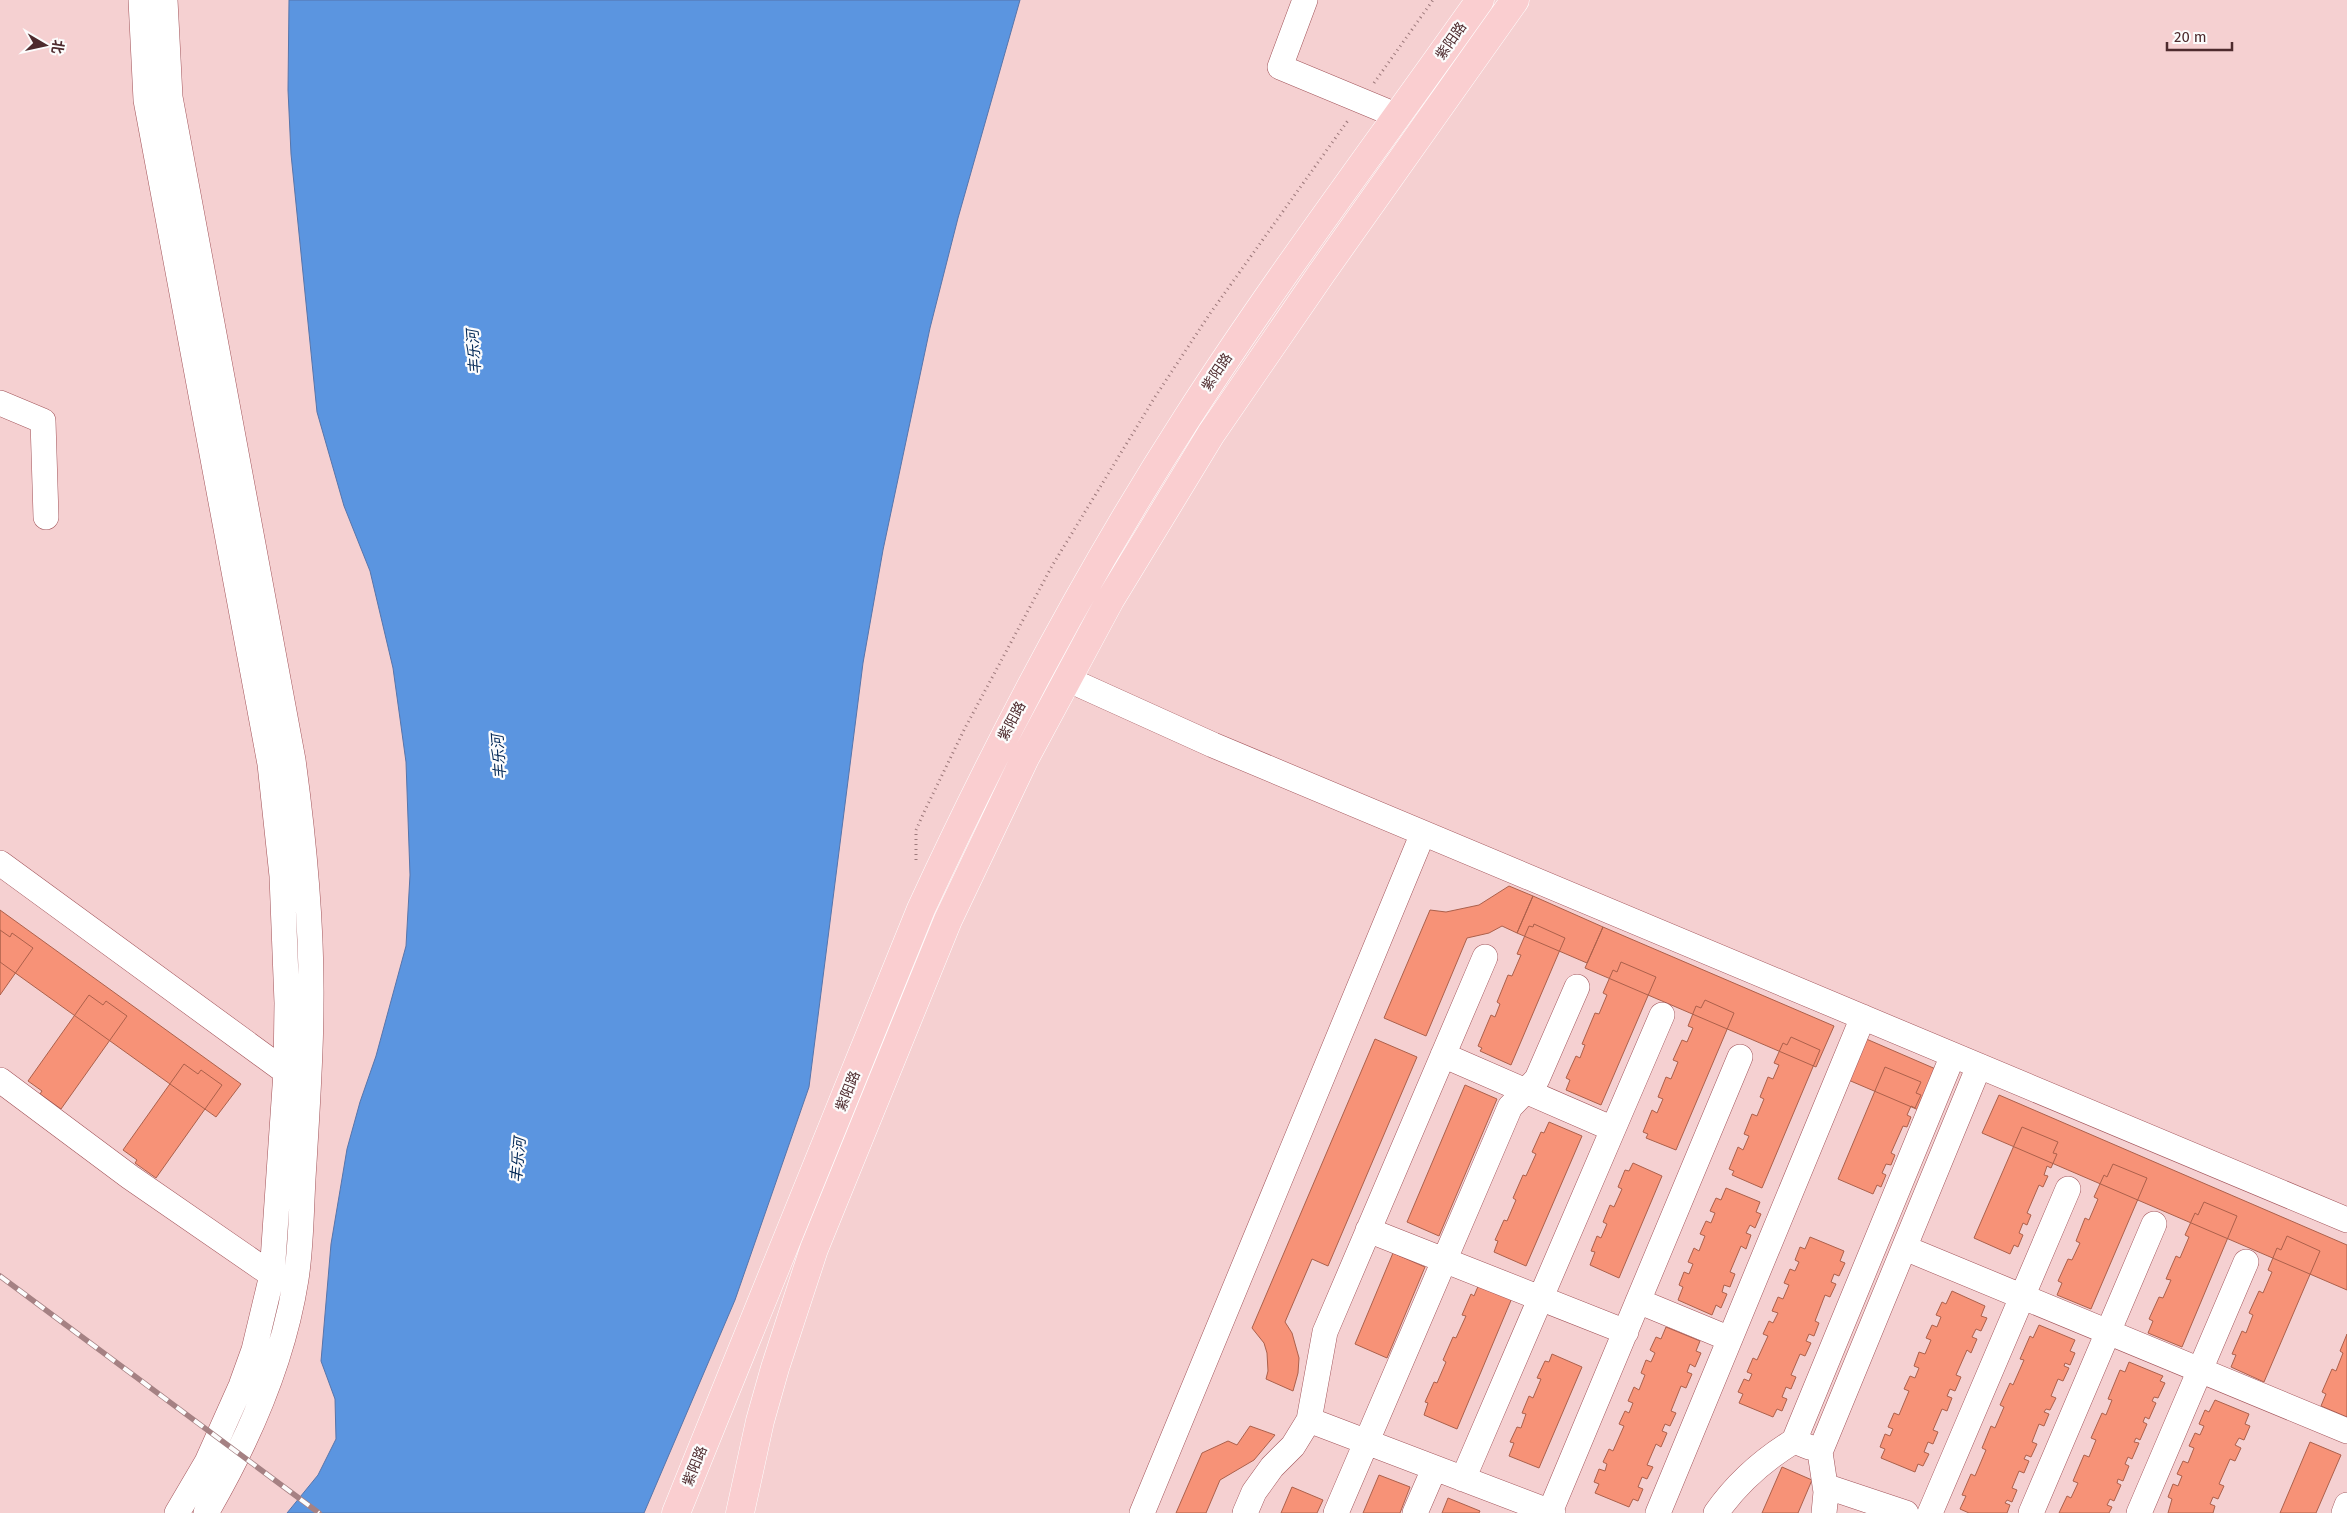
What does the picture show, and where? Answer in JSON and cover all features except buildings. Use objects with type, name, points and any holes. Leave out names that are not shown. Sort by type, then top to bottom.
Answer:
[{"type":"main road","name":"紫阳路","points":[[676,1513],[922,909],[1004,737],[1090,577],[1187,418],[1241,337],[1480,0]]},
{"type":"main road","name":"紫阳路","points":[[740,1513],[760,1421],[775,1368],[824,1224],[948,920],[990,830],[1067,679],[1110,600],[1211,434],[1321,274],[1515,0]]},
{"type":"street","points":[[141,0],[146,100],[270,764],[286,933],[286,1072],[272,1275],[256,1340],[241,1386],[208,1462],[177,1513]]},
{"type":"street","points":[[165,0],[170,96],[293,760],[301,817],[310,941],[310,1073],[296,1278],[277,1357],[264,1395],[245,1440],[206,1513]]},
{"type":"street","points":[[1305,0],[1280,67],[1398,116]]},
{"type":"street","points":[[0,403],[43,421],[46,517]]},
{"type":"street","points":[[1067,679],[1213,745],[2347,1220]]},
{"type":"street","points":[[1142,1513],[1423,833]]},
{"type":"street","points":[[0,863],[286,1072]]},
{"type":"street","points":[[1245,1513],[1254,1492],[1272,1467],[1293,1446],[1309,1420],[1325,1332],[1485,957]]},
{"type":"street","points":[[1336,1513],[1510,1107],[1537,1079],[1578,987]]},
{"type":"street","points":[[1463,1479],[1662,1015]]},
{"type":"street","points":[[1658,1513],[1863,1018]]},
{"type":"street","points":[[1443,1055],[1613,1128]]},
{"type":"street","points":[[1716,1513],[1744,1479],[1765,1460],[1794,1441],[1953,1055]]},
{"type":"street","points":[[1309,1420],[1463,1479],[1502,1504],[1551,1513],[1740,1057]]},
{"type":"street","points":[[1824,1513],[1825,1486],[1820,1452],[1979,1066]]},
{"type":"street","points":[[0,1080],[130,1177],[272,1275]]},
{"type":"street","points":[[1930,1513],[2068,1189]]},
{"type":"street","points":[[2031,1513],[2154,1224]]},
{"type":"street","points":[[1368,1230],[1626,1332]]},
{"type":"street","points":[[1904,1248],[2347,1431]]},
{"type":"street","points":[[2139,1513],[2246,1262]]},
{"type":"street","points":[[1638,1301],[1730,1339]]},
{"type":"street","points":[[1794,1441],[1820,1452]]},
{"type":"street","points":[[1415,1513],[1434,1469]]},
{"type":"street","points":[[1825,1486],[1906,1513]]},
{"type":"street","points":[[2344,1513],[2347,1505]]},
{"type":"water","name":"丰乐河","points":[[289,0],[1020,0],[958,218],[930,328],[883,550],[863,663],[809,1087],[735,1300],[644,1513],[287,1513],[318,1475],[336,1439],[335,1399],[321,1361],[331,1244],[347,1149],[360,1102],[376,1056],[406,946],[410,875],[406,762],[393,668],[370,571],[344,506],[317,412],[291,154],[288,90]]},
{"type":"railway","points":[[0,1276],[319,1513]]}]
